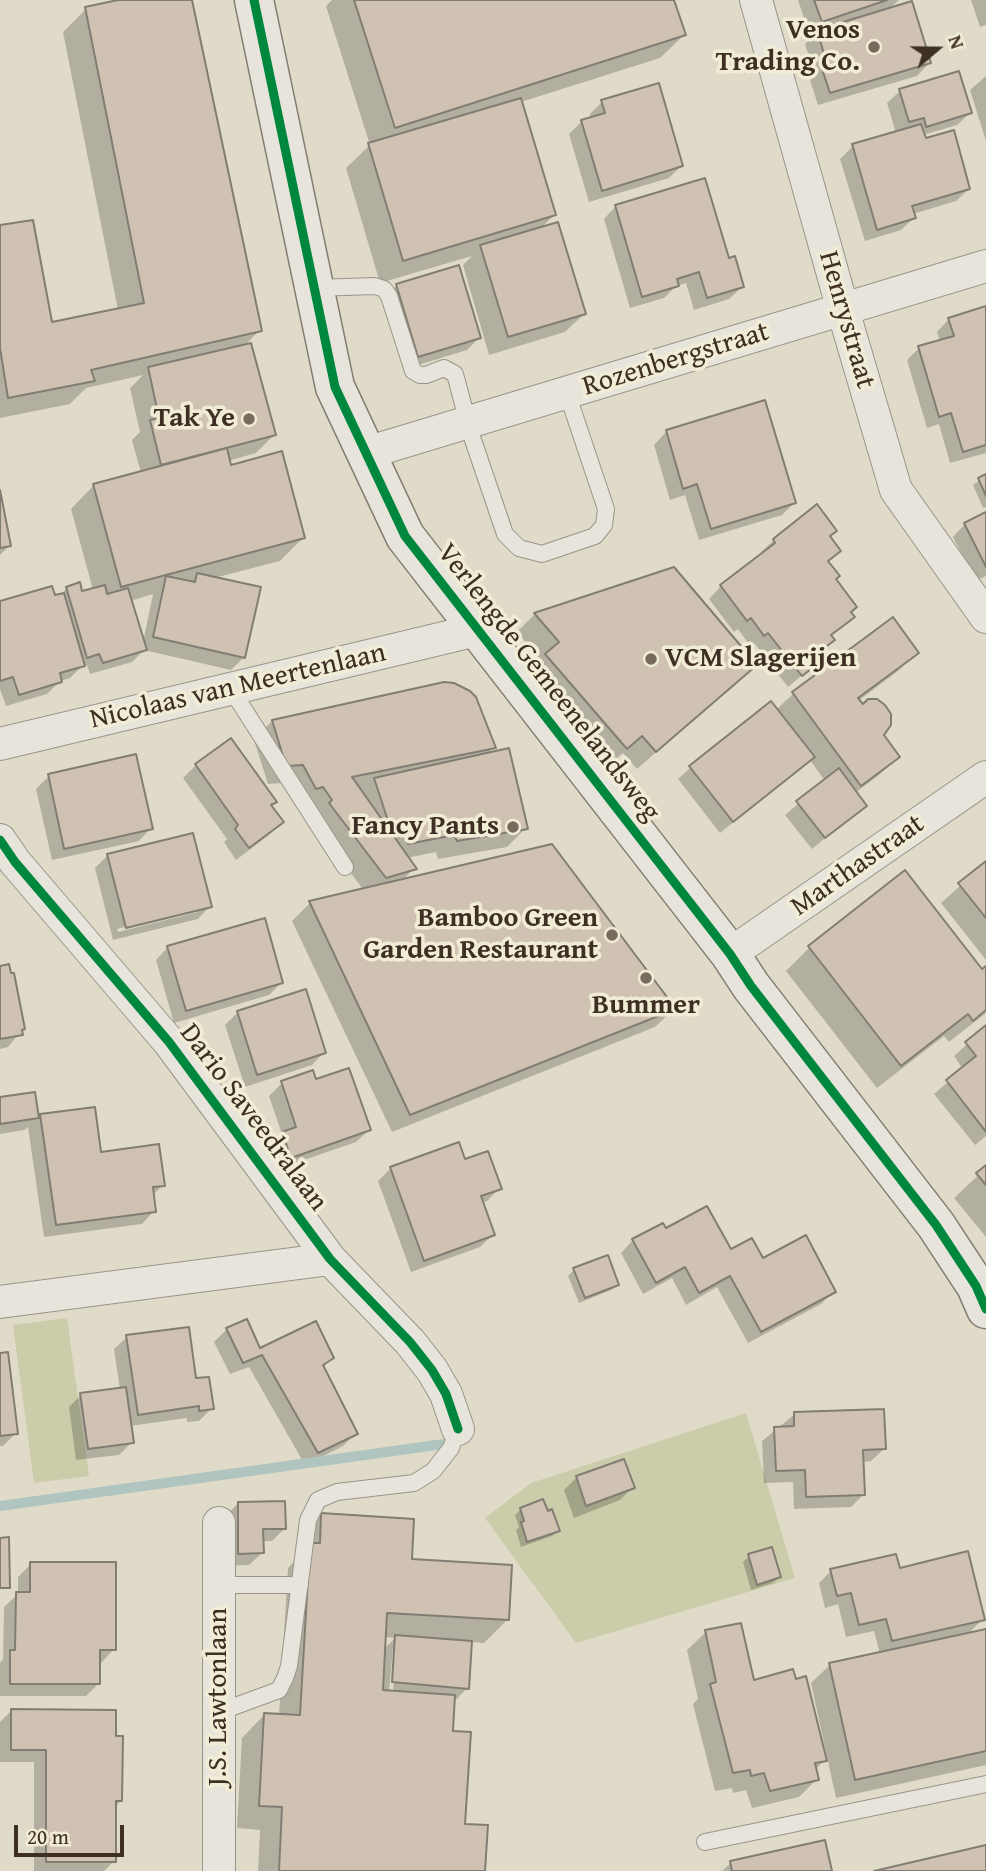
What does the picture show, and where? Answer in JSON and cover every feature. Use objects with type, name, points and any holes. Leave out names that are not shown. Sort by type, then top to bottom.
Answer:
[{"type":"street","name":"Verlengde Gemeenelandsweg","points":[[254,0],[335,387],[405,536],[730,954],[751,986],[936,1225],[976,1286],[986,1309]]},
{"type":"street","name":"Henrystraat","points":[[756,0],[843,310],[897,490],[986,617]]},
{"type":"street","name":"Rozenbergstraat","points":[[366,453],[986,265]]},
{"type":"street","name":"Nicolaas van Meertenlaan","points":[[0,744],[477,630]]},
{"type":"street","name":"Marthastraat","points":[[730,954],[986,777]]},
{"type":"street","name":"Dario Saveedralaan","points":[[5,858],[169,1042],[330,1259],[410,1342],[432,1370],[446,1394],[458,1429]]},
{"type":"street","points":[[0,1302],[330,1259]]},
{"type":"street","name":"J.S. Lawtonlaan","points":[[219,1523],[219,1871]]},
{"type":"lane","points":[[315,289],[375,286],[384,289],[389,296],[413,371],[426,375],[444,368],[455,374],[467,423],[505,534],[519,548],[542,554],[595,536],[604,525],[607,509],[567,393]]},
{"type":"lane","points":[[231,689],[345,867]]},
{"type":"lane","points":[[219,1712],[279,1690],[289,1666],[308,1520],[318,1500],[337,1492],[414,1483],[433,1471],[451,1448],[458,1429]]},
{"type":"lane","points":[[219,1585],[300,1585]]},
{"type":"lane","points":[[705,1842],[986,1784]]},
{"type":"green space","points":[[67,1318],[89,1476],[34,1483],[13,1325]]},
{"type":"green space","points":[[746,1413],[795,1578],[576,1643],[485,1518],[531,1483]]},
{"type":"building","points":[[118,0],[192,0],[262,331],[91,370],[95,381],[8,398],[0,348],[0,225],[33,220],[52,322],[144,303],[85,7]]},
{"type":"building","points":[[354,0],[674,0],[686,35],[395,128]]},
{"type":"building","points":[[814,0],[887,0],[822,22]]},
{"type":"building","name":"Venos Trading Co.","points":[[912,1],[931,63],[830,93],[821,66],[827,64],[817,30]]},
{"type":"building","points":[[959,71],[972,113],[926,127],[924,118],[909,122],[899,89]]},
{"type":"building","points":[[659,83],[683,166],[602,191],[581,120],[605,113],[601,100]]},
{"type":"building","points":[[521,98],[556,215],[403,261],[368,143]]},
{"type":"building","points":[[921,124],[926,138],[954,130],[970,189],[912,206],[916,218],[877,230],[852,144]]},
{"type":"building","points":[[705,178],[729,258],[735,256],[744,287],[707,298],[699,272],[677,279],[679,286],[642,297],[615,205]]},
{"type":"building","points":[[558,222],[586,314],[508,337],[480,245]]},
{"type":"building","points":[[459,265],[481,338],[418,357],[396,284]]},
{"type":"building","points":[[986,306],[986,445],[963,452],[951,413],[939,417],[918,346],[954,336],[948,318]]},
{"type":"building","points":[[251,343],[276,435],[161,465],[150,420],[159,418],[148,367]]},
{"type":"building","points":[[765,400],[796,503],[711,529],[697,484],[683,489],[666,430]]},
{"type":"building","points":[[227,448],[231,465],[282,451],[305,538],[121,587],[93,484]]},
{"type":"building","points":[[986,474],[986,496],[978,478]]},
{"type":"building","points":[[0,490],[11,546],[0,548]]},
{"type":"building","points":[[817,504],[837,531],[830,536],[841,551],[828,561],[840,576],[836,579],[857,607],[851,612],[855,617],[831,635],[835,640],[823,649],[828,656],[802,676],[768,633],[764,636],[751,618],[747,621],[720,585],[775,543],[773,539]]},
{"type":"building","points":[[986,512],[986,567],[964,523]]},
{"type":"building","name":"VCM Slagerijen","points":[[674,567],[757,665],[656,752],[642,736],[627,749],[545,654],[559,642],[534,613]]},
{"type":"building","points":[[197,573],[261,587],[245,658],[153,637],[166,576],[195,582]]},
{"type":"building","points":[[80,582],[82,591],[105,585],[107,594],[128,588],[147,650],[103,663],[99,654],[87,658],[66,587]]},
{"type":"building","points":[[52,586],[55,595],[64,593],[85,666],[60,673],[62,682],[19,695],[13,677],[0,681],[0,601]]},
{"type":"building","points":[[893,617],[919,653],[858,698],[863,704],[868,699],[877,699],[885,705],[891,714],[891,725],[884,735],[900,757],[861,786],[792,692]]},
{"type":"building","points":[[444,682],[454,683],[476,697],[496,748],[352,777],[417,869],[386,878],[329,803],[332,800],[323,787],[316,789],[303,765],[286,766],[272,720]]},
{"type":"building","points":[[771,701],[815,757],[733,822],[689,766]]},
{"type":"building","points":[[231,738],[277,802],[271,805],[284,822],[249,848],[235,829],[238,825],[195,764]]},
{"type":"building","points":[[509,748],[528,829],[457,841],[454,835],[408,844],[403,828],[391,830],[374,778]]},
{"type":"building","points":[[136,754],[153,829],[64,849],[48,774]]},
{"type":"building","points":[[839,768],[867,806],[825,838],[796,801]]},
{"type":"building","points":[[193,833],[212,907],[126,928],[107,854]]},
{"type":"building","points":[[552,844],[676,1009],[410,1115],[309,901]]},
{"type":"building","points":[[986,861],[986,918],[958,883]]},
{"type":"building","points":[[905,870],[982,969],[986,966],[986,1010],[973,1021],[968,1014],[901,1066],[808,946]]},
{"type":"building","points":[[265,918],[283,983],[186,1011],[167,946]]},
{"type":"building","points":[[9,964],[11,973],[14,973],[25,1029],[22,1030],[23,1035],[0,1039],[0,966]]},
{"type":"building","points":[[306,989],[326,1053],[257,1075],[237,1011]]},
{"type":"building","points":[[986,1025],[986,1132],[946,1080],[976,1056],[965,1042]]},
{"type":"building","points":[[349,1068],[371,1130],[291,1158],[282,1132],[296,1127],[281,1081],[313,1070],[316,1079]]},
{"type":"building","points":[[35,1092],[39,1118],[0,1124],[0,1097]]},
{"type":"building","points":[[95,1107],[101,1152],[159,1144],[165,1186],[153,1187],[156,1212],[56,1225],[40,1114]]},
{"type":"building","points":[[459,1142],[465,1159],[488,1151],[502,1189],[481,1196],[495,1235],[424,1261],[390,1167]]},
{"type":"building","points":[[986,1165],[986,1185],[976,1173]]},
{"type":"building","points":[[707,1206],[731,1249],[752,1238],[763,1258],[806,1235],[836,1292],[761,1332],[730,1276],[699,1293],[685,1267],[656,1283],[632,1239],[663,1223],[666,1228]]},
{"type":"building","points":[[608,1255],[619,1285],[585,1298],[573,1268]]},
{"type":"building","points":[[247,1319],[260,1348],[316,1321],[334,1358],[323,1365],[358,1434],[318,1453],[262,1355],[243,1363],[226,1328]]},
{"type":"building","points":[[189,1327],[196,1378],[209,1377],[214,1409],[199,1411],[199,1406],[138,1415],[126,1335]]},
{"type":"building","points":[[8,1352],[18,1434],[0,1436],[0,1353]]},
{"type":"building","points":[[126,1387],[134,1443],[88,1449],[80,1393]]},
{"type":"building","points":[[884,1409],[886,1449],[863,1450],[865,1495],[806,1497],[805,1470],[776,1471],[774,1427],[794,1426],[794,1412]]},
{"type":"building","points":[[624,1459],[635,1488],[586,1506],[576,1476]]},
{"type":"building","points":[[543,1499],[548,1511],[552,1509],[560,1531],[527,1542],[520,1508]]},
{"type":"building","points":[[285,1501],[286,1529],[263,1529],[264,1553],[238,1554],[238,1502]]},
{"type":"building","points":[[321,1513],[414,1519],[412,1559],[512,1565],[509,1620],[387,1613],[383,1690],[455,1695],[453,1731],[471,1732],[465,1824],[488,1825],[485,1871],[279,1871],[282,1807],[259,1806],[264,1713],[300,1715],[310,1543],[320,1543]]},
{"type":"building","points":[[9,1537],[10,1588],[0,1588],[0,1538]]},
{"type":"building","points":[[772,1547],[781,1577],[757,1585],[748,1554]]},
{"type":"building","points":[[968,1551],[985,1620],[892,1641],[886,1619],[859,1625],[851,1593],[837,1596],[830,1569],[896,1554],[900,1568]]},
{"type":"building","points":[[30,1562],[116,1562],[116,1650],[100,1650],[100,1684],[10,1684],[10,1650],[15,1650],[16,1592],[30,1592]]},
{"type":"building","points":[[741,1623],[754,1680],[793,1669],[796,1679],[806,1676],[827,1761],[815,1763],[819,1780],[770,1791],[764,1773],[751,1776],[750,1770],[733,1773],[710,1684],[716,1682],[705,1630]]},
{"type":"building","points":[[986,1629],[986,1751],[855,1780],[829,1663]]},
{"type":"building","points":[[395,1635],[472,1641],[469,1689],[392,1682]]},
{"type":"building","points":[[11,1709],[116,1710],[116,1736],[123,1736],[122,1801],[116,1801],[116,1862],[46,1862],[46,1750],[11,1750]]},
{"type":"building","points":[[825,1840],[832,1871],[732,1871],[730,1861]]},
{"type":"building","points":[[986,1845],[986,1871],[874,1871]]},
{"type":"waterway","points":[[0,1506],[451,1443]]},
{"type":"cycle path","points":[[254,0],[335,387],[405,536],[730,954],[751,986],[936,1225],[976,1286],[986,1309]]},
{"type":"cycle path","points":[[0,840],[15,862],[169,1042],[330,1259],[410,1342],[432,1370],[446,1394],[458,1429]]},
{"type":"place","name":"Venos Trading Co.","points":[[874,47]]},
{"type":"place","name":"Tak Ye","points":[[249,419]]},
{"type":"place","name":"VCM Slagerijen","points":[[651,659]]},
{"type":"place","name":"Fancy Pants","points":[[513,827]]},
{"type":"place","name":"Bamboo Green Garden Restaurant","points":[[612,935]]},
{"type":"place","name":"Bummer","points":[[646,978]]}]
